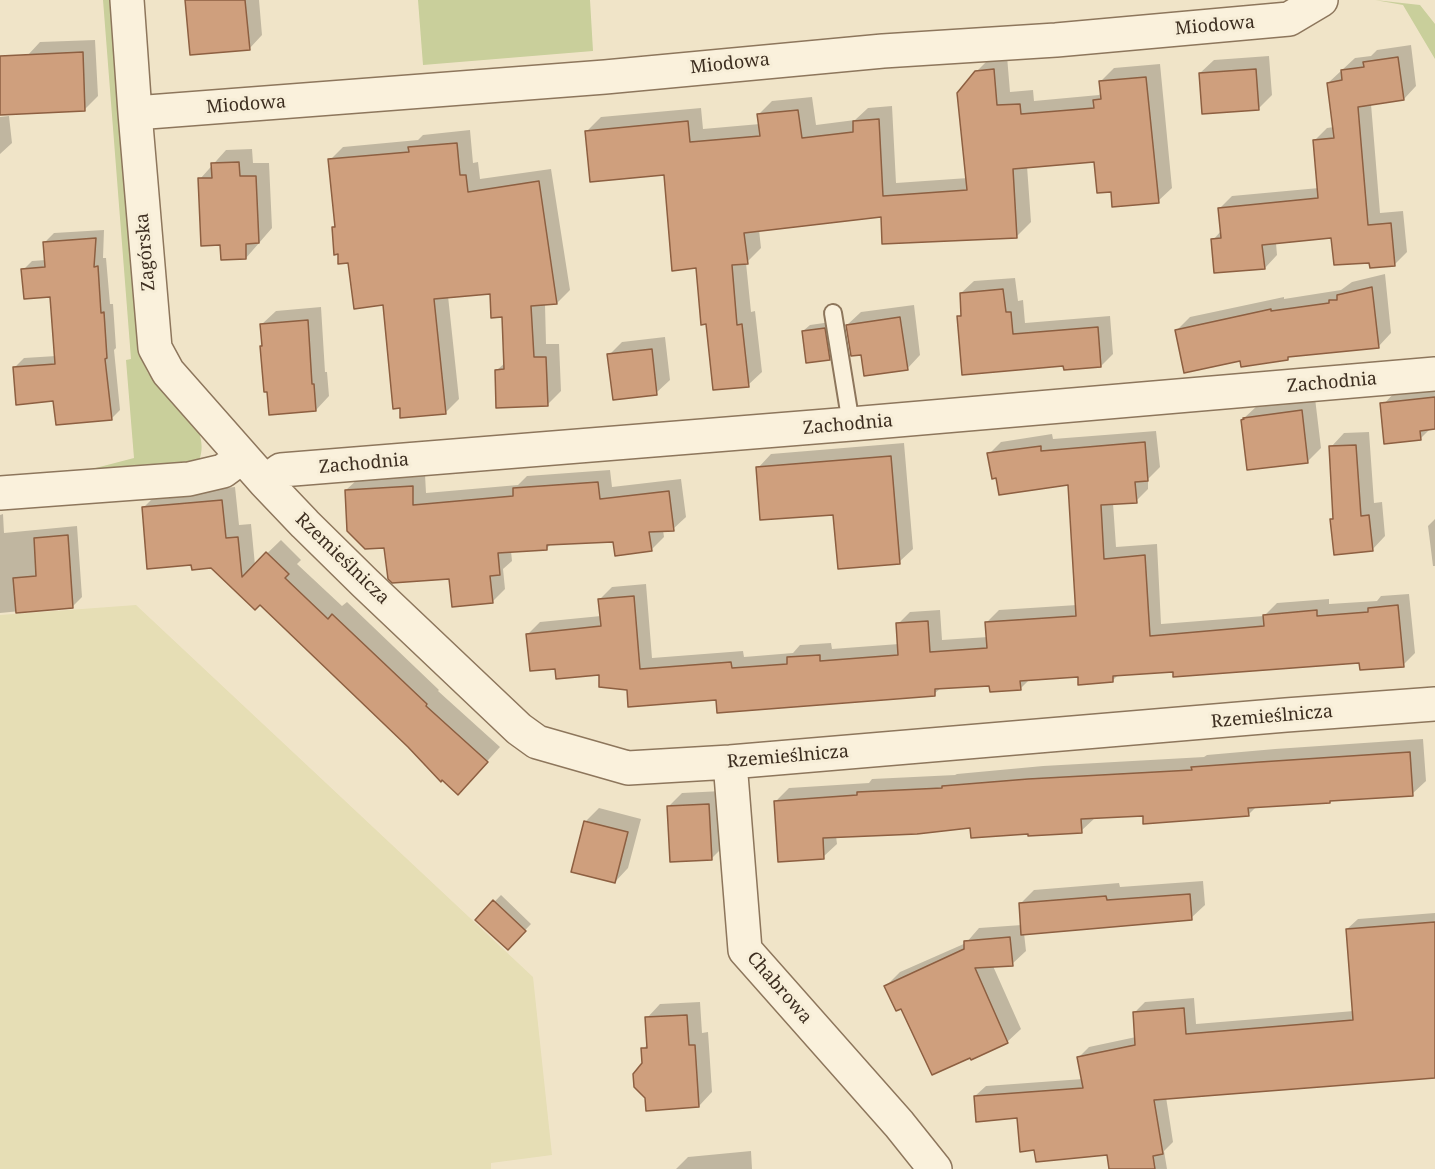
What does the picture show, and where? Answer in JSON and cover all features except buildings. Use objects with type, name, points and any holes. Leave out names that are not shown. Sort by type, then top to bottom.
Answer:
[{"type":"street","name":"Zagórska","points":[[127,0],[154,348],[168,372],[253,469]]},
{"type":"street","name":"Miodowa","points":[[135,113],[605,76],[871,52],[1056,40],[1289,19],[1321,0]]},
{"type":"street","name":"Zachodnia","points":[[0,493],[189,480],[223,471],[281,470],[1435,374]]},
{"type":"street","name":"Rzemieślnicza","points":[[253,469],[365,583],[519,729],[537,742],[628,768],[730,762],[1435,704]]},
{"type":"street","name":"Chabrowa","points":[[730,762],[745,950],[899,1124],[935,1169]]},
{"type":"lane","points":[[833,313],[851,424]]},
{"type":"shaded area","points":[[136,605],[533,977],[552,1155],[491,1163],[491,1169],[0,1169],[0,615]]},
{"type":"green space","points":[[103,0],[113,0],[132,275],[140,356],[148,373],[199,432],[202,446],[199,461],[146,468],[88,470],[134,458],[126,360],[131,359]]},
{"type":"green space","points":[[418,0],[590,0],[593,51],[423,65]]},
{"type":"green space","points":[[1375,0],[1420,5],[1435,24],[1435,59],[1403,5]]}]
